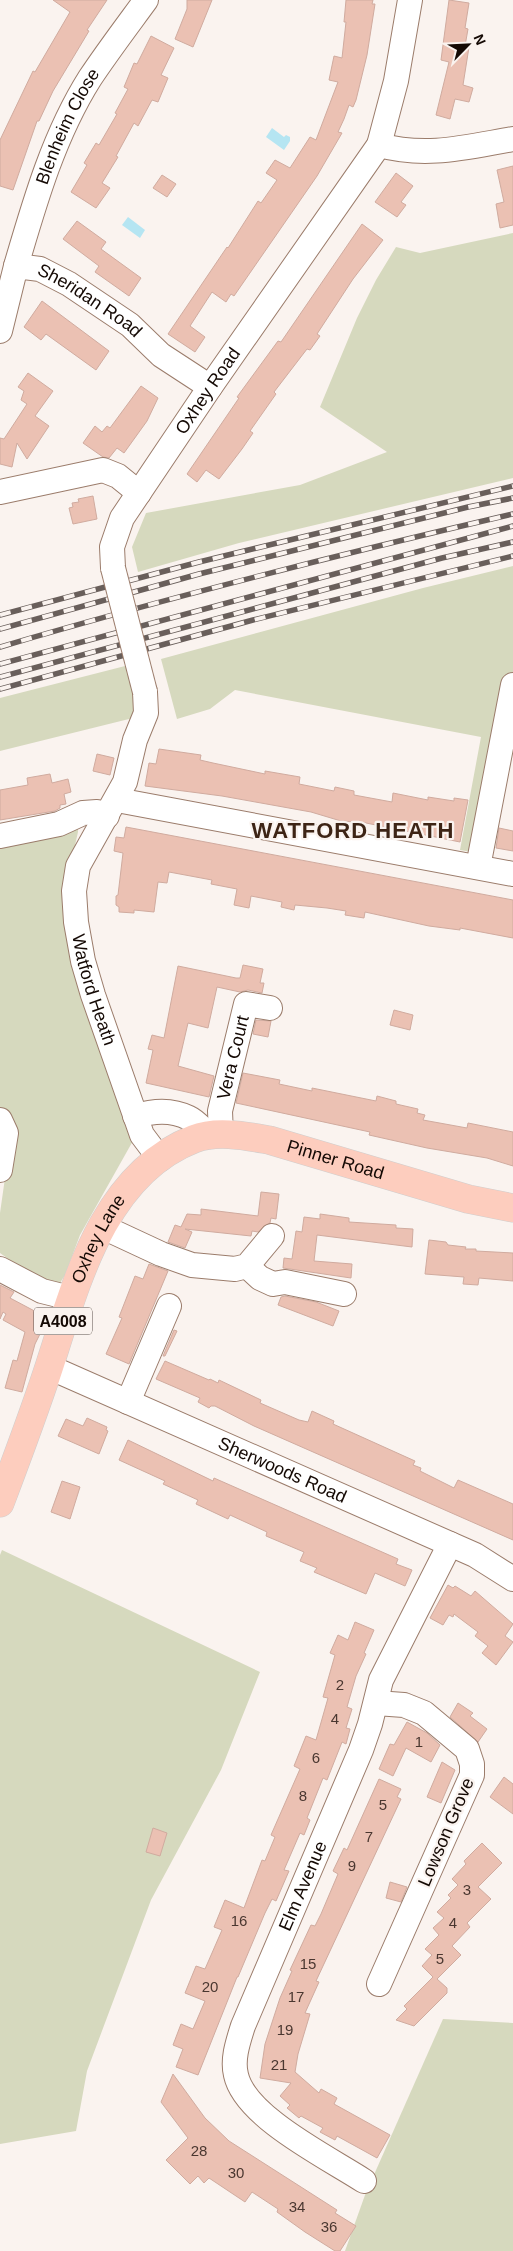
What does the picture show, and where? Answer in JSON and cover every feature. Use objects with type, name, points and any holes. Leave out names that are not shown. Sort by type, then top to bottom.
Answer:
[{"type":"main road","name":"Pinner Road","points":[[160,1159],[195,1138],[242,1135],[269,1140],[468,1199],[513,1208]]},
{"type":"main road","name":"Oxhey Lane","points":[[0,1503],[7,1466],[49,1368],[70,1298],[83,1265],[122,1194],[139,1174],[160,1159]]},
{"type":"street","name":"Blenheim Close","points":[[16,266],[37,192],[60,136],[90,79],[146,0]]},
{"type":"street","name":"Oxhey Road","points":[[112,808],[125,782],[135,740],[146,713],[145,692],[113,568],[113,540],[122,518],[210,387],[379,145],[396,81],[410,0]]},
{"type":"street","points":[[379,145],[402,151],[455,150],[513,139]]},
{"type":"street","name":"Sheridan Road","points":[[0,331],[16,266],[40,269],[69,284],[130,325],[161,355],[210,387]]},
{"type":"street","points":[[0,492],[103,470],[118,476],[139,493]]},
{"type":"street","points":[[478,867],[513,685]]},
{"type":"street","points":[[0,836],[59,824],[83,813],[112,808],[513,874]]},
{"type":"street","name":"Watford Heath","points":[[112,808],[78,866],[74,891],[76,922],[83,961],[93,995],[135,1116],[142,1135],[160,1159]]},
{"type":"street","name":"Vera Court","points":[[216,1136],[220,1111],[246,1004],[270,1008]]},
{"type":"street","points":[[135,1116],[154,1111],[165,1111],[189,1118],[216,1136]]},
{"type":"street","points":[[0,1120],[6,1133],[0,1170]]},
{"type":"street","points":[[103,1228],[161,1254],[192,1265],[235,1269],[247,1266],[272,1236]]},
{"type":"street","points":[[247,1266],[260,1278],[273,1284],[285,1282],[344,1294]]},
{"type":"street","points":[[0,1269],[42,1291],[70,1298]]},
{"type":"street","points":[[128,1402],[169,1306]]},
{"type":"street","name":"Sherwoods Road","points":[[49,1368],[450,1544],[494,1565],[513,1579]]},
{"type":"street","name":"Elm Avenue","points":[[364,2181],[264,2116],[245,2096],[238,2084],[235,2074],[235,2062],[243,2026],[361,1750],[376,1703],[380,1680],[450,1544]]},
{"type":"street","name":"Lowson Grove","points":[[376,1703],[404,1705],[424,1713],[467,1749],[472,1764],[472,1775],[379,1984]]},
{"type":"green space","points":[[513,233],[513,478],[239,543],[138,572],[132,547],[146,513],[300,485],[387,452],[320,407],[357,318],[376,280],[396,247],[420,253]]},
{"type":"green space","points":[[513,566],[513,743],[489,855],[460,850],[481,737],[235,690],[210,709],[177,719],[161,659],[423,588]]},
{"type":"green space","points":[[129,665],[137,717],[0,751],[0,698]]},
{"type":"green space","points":[[78,826],[66,885],[134,1139],[80,1235],[65,1275],[60,1283],[44,1284],[0,1253],[0,1213],[12,1129],[0,1112],[0,838]]},
{"type":"green space","points":[[2,1550],[260,1672],[221,1770],[151,1900],[87,2071],[76,2131],[0,2144],[0,1555]]},
{"type":"green space","points":[[443,2019],[513,2023],[513,2251],[345,2251],[365,2195]]},
{"type":"water","points":[[272,128],[284,137],[286,135],[290,137],[290,141],[284,150],[266,137]]},
{"type":"water","points":[[128,217],[145,230],[140,238],[122,225]]},
{"type":"building","points":[[53,0],[107,0],[87,30],[89,31],[53,91],[39,121],[37,121],[13,190],[0,186],[0,140],[33,71],[35,72],[70,12]]},
{"type":"building","points":[[187,0],[212,0],[193,47],[175,39],[187,9]]},
{"type":"building","points":[[346,0],[373,0],[372,4],[375,4],[367,55],[356,100],[353,107],[349,105],[338,132],[342,133],[317,176],[234,296],[231,294],[226,302],[212,292],[190,326],[205,337],[195,352],[168,334],[258,201],[261,203],[277,180],[266,173],[275,160],[290,168],[310,137],[316,140],[338,82],[329,80],[334,56],[342,58],[346,22],[344,22]]},
{"type":"building","points":[[449,0],[469,3],[465,28],[468,29],[465,46],[469,47],[463,85],[473,88],[469,102],[455,99],[450,119],[436,115],[449,62],[441,60]]},
{"type":"building","points":[[151,36],[174,48],[161,75],[168,78],[158,102],[152,100],[138,126],[134,123],[116,156],[118,157],[102,183],[110,188],[96,208],[71,192],[87,165],[84,163],[96,143],[99,145],[117,114],[115,113],[128,89],[124,87],[134,63],[137,64]]},
{"type":"building","points":[[513,166],[513,225],[500,228],[496,204],[504,202],[497,170]]},
{"type":"building","points":[[396,173],[413,186],[401,202],[406,205],[397,217],[375,202]]},
{"type":"building","points":[[162,175],[176,184],[167,197],[153,188]]},
{"type":"building","points":[[77,221],[106,242],[101,249],[141,278],[129,296],[95,272],[99,266],[63,239]]},
{"type":"building","points":[[362,224],[383,240],[353,279],[317,334],[320,336],[310,350],[307,349],[274,392],[276,394],[250,431],[253,433],[219,479],[206,470],[197,482],[187,474],[239,398],[237,397],[278,341],[281,342]]},
{"type":"building","points":[[42,301],[109,351],[96,370],[46,334],[41,340],[24,327]]},
{"type":"building","points":[[28,373],[53,391],[35,416],[49,426],[27,459],[17,443],[12,467],[0,464],[0,438],[4,439],[27,404],[21,400],[24,391],[18,387]]},
{"type":"building","points":[[141,386],[158,398],[147,421],[124,453],[117,448],[109,458],[103,457],[83,443],[95,426],[102,432],[107,426],[110,428]]},
{"type":"building","points":[[93,496],[97,519],[73,524],[69,508],[73,507],[72,503],[79,502],[78,499]]},
{"type":"building","points":[[159,749],[201,755],[200,760],[265,774],[265,771],[300,777],[299,784],[334,791],[335,787],[354,791],[354,795],[392,802],[393,793],[428,800],[428,797],[454,801],[454,798],[468,800],[460,842],[366,823],[341,821],[311,812],[222,796],[145,786],[149,763],[156,764]]},
{"type":"building","points":[[97,754],[114,758],[110,775],[93,771]]},
{"type":"building","points":[[50,774],[52,783],[68,779],[71,792],[64,794],[66,804],[60,805],[60,808],[55,811],[0,820],[0,790],[28,785],[27,778]]},
{"type":"building","points":[[126,827],[513,900],[513,938],[460,928],[460,930],[429,926],[365,912],[364,918],[345,915],[346,911],[327,908],[295,905],[294,910],[281,907],[282,902],[251,896],[249,908],[234,905],[237,889],[211,884],[212,880],[169,872],[167,883],[158,882],[154,912],[134,910],[134,913],[119,912],[119,907],[116,905],[116,896],[118,895],[123,853],[114,851],[116,837],[124,838]]},
{"type":"building","points":[[499,828],[513,831],[513,851],[496,848]]},
{"type":"building","points":[[243,965],[263,969],[260,983],[264,983],[262,993],[248,990],[240,992],[217,987],[208,1028],[188,1023],[178,1066],[214,1076],[209,1097],[146,1083],[153,1050],[148,1049],[152,1035],[164,1038],[178,966],[240,978]]},
{"type":"building","points":[[394,1010],[413,1015],[410,1030],[390,1025]]},
{"type":"building","points":[[256,1020],[271,1021],[268,1037],[253,1034]]},
{"type":"building","points":[[243,1073],[280,1080],[279,1084],[312,1091],[312,1088],[376,1101],[377,1096],[396,1101],[396,1104],[418,1109],[417,1113],[425,1115],[423,1120],[467,1128],[468,1123],[513,1132],[513,1166],[487,1158],[427,1148],[369,1135],[370,1132],[236,1103]]},
{"type":"building","points":[[261,1192],[279,1194],[276,1219],[271,1218],[270,1223],[258,1232],[252,1231],[251,1236],[185,1229],[192,1232],[185,1248],[168,1242],[175,1225],[181,1227],[187,1214],[201,1215],[201,1209],[258,1216]]},
{"type":"building","points":[[320,1214],[349,1218],[349,1222],[396,1225],[396,1228],[413,1229],[412,1247],[317,1235],[314,1261],[352,1264],[351,1278],[283,1268],[284,1258],[292,1259],[296,1231],[302,1232],[304,1217],[320,1219]]},
{"type":"building","points":[[429,1240],[466,1247],[465,1249],[476,1249],[476,1251],[513,1253],[513,1281],[479,1278],[478,1285],[463,1284],[464,1277],[425,1274]]},
{"type":"building","points":[[149,1264],[168,1271],[129,1364],[106,1354],[122,1318],[119,1317],[135,1276],[143,1279]]},
{"type":"building","points":[[0,1285],[14,1292],[10,1298],[44,1316],[41,1322],[45,1324],[35,1344],[22,1392],[5,1388],[13,1360],[17,1361],[25,1332],[3,1320],[6,1314],[3,1312],[0,1319]]},
{"type":"building","points":[[285,1296],[316,1302],[339,1311],[333,1326],[278,1305],[281,1297]]},
{"type":"building","points":[[174,1330],[177,1331],[165,1356],[163,1356]]},
{"type":"building","points":[[165,1361],[209,1380],[218,1383],[219,1380],[261,1400],[260,1403],[299,1420],[308,1422],[312,1411],[334,1421],[333,1424],[415,1461],[413,1465],[421,1468],[420,1471],[454,1488],[458,1480],[513,1504],[513,1540],[254,1426],[215,1406],[209,1408],[198,1402],[200,1398],[156,1379]]},
{"type":"building","points":[[87,1418],[107,1427],[106,1430],[108,1431],[99,1454],[58,1436],[66,1419],[83,1426]]},
{"type":"building","points":[[128,1440],[213,1481],[214,1478],[398,1559],[396,1564],[412,1570],[405,1586],[375,1573],[366,1594],[314,1572],[317,1568],[300,1561],[304,1552],[266,1536],[267,1532],[230,1515],[228,1519],[196,1504],[198,1500],[163,1484],[165,1481],[119,1460]]},
{"type":"building","points":[[62,1481],[80,1487],[70,1519],[51,1512]]},
{"type":"building","points":[[448,1585],[453,1588],[455,1586],[471,1596],[475,1591],[513,1624],[505,1636],[513,1642],[496,1665],[482,1653],[488,1646],[475,1636],[478,1632],[454,1614],[453,1617],[449,1615],[443,1625],[430,1618]]},
{"type":"building","points":[[355,1622],[374,1630],[364,1653],[366,1654],[356,1676],[347,1707],[352,1709],[346,1728],[350,1729],[346,1744],[342,1742],[327,1780],[323,1778],[307,1818],[310,1820],[304,1835],[300,1833],[284,1870],[289,1871],[276,1901],[272,1899],[265,1913],[198,2075],[176,2067],[183,2049],[173,2045],[181,2024],[193,2029],[205,2001],[185,1993],[196,1966],[205,1969],[222,1930],[214,1927],[225,1900],[244,1908],[262,1860],[265,1861],[275,1837],[271,1835],[300,1769],[294,1766],[306,1736],[316,1740],[328,1698],[323,1697],[335,1655],[330,1653],[338,1635],[348,1640]]},
{"type":"building","points":[[458,1703],[473,1713],[470,1716],[487,1729],[478,1742],[450,1717]]},
{"type":"building","points":[[407,1722],[427,1733],[440,1745],[431,1762],[406,1748],[393,1776],[379,1769],[390,1744],[394,1745]]},
{"type":"building","points":[[442,1762],[455,1770],[441,1803],[427,1797]]},
{"type":"building","points":[[504,1777],[513,1784],[513,1814],[490,1797]]},
{"type":"building","points":[[379,1779],[401,1789],[397,1797],[401,1799],[316,1981],[319,1982],[305,2013],[310,2014],[298,2054],[295,2072],[319,2093],[321,2089],[337,2098],[334,2104],[390,2135],[377,2158],[337,2136],[335,2140],[320,2132],[323,2128],[301,2116],[299,2118],[287,2108],[290,2105],[280,2096],[291,2083],[260,2078],[265,2044],[280,1998],[292,1971],[290,1970],[311,1925],[315,1926],[321,1914],[338,1874],[333,1871],[344,1848],[347,1850]]},
{"type":"building","points":[[153,1828],[167,1833],[160,1856],[146,1852]]},
{"type":"building","points":[[482,1843],[502,1863],[478,1887],[491,1899],[467,1923],[470,1927],[452,1946],[461,1955],[437,1979],[447,1988],[447,1993],[414,2026],[396,2020],[407,2009],[404,2006],[433,1977],[422,1966],[432,1955],[425,1949],[439,1935],[433,1928],[444,1918],[437,1912],[451,1898],[448,1895],[458,1885],[452,1879],[466,1864],[464,1861]]},
{"type":"building","points":[[390,1882],[407,1887],[401,1902],[386,1898]]},
{"type":"building","points":[[173,2074],[205,2118],[229,2141],[337,2210],[335,2213],[356,2226],[340,2251],[335,2251],[305,2232],[277,2212],[278,2209],[252,2192],[245,2202],[209,2178],[204,2183],[198,2176],[190,2184],[166,2160],[188,2138],[161,2102]]},
{"type":"railway","points":[[0,615],[199,562],[513,486]]},
{"type":"railway","points":[[0,629],[199,574],[468,507],[513,498]]},
{"type":"railway","points":[[0,647],[256,577],[513,514]]},
{"type":"railway","points":[[0,664],[513,526]]},
{"type":"railway","points":[[0,677],[442,558],[513,542]]},
{"type":"railway","points":[[0,689],[253,620],[513,556]]},
{"type":"district","name":"WATFORD HEATH","points":[[353,830]]}]
